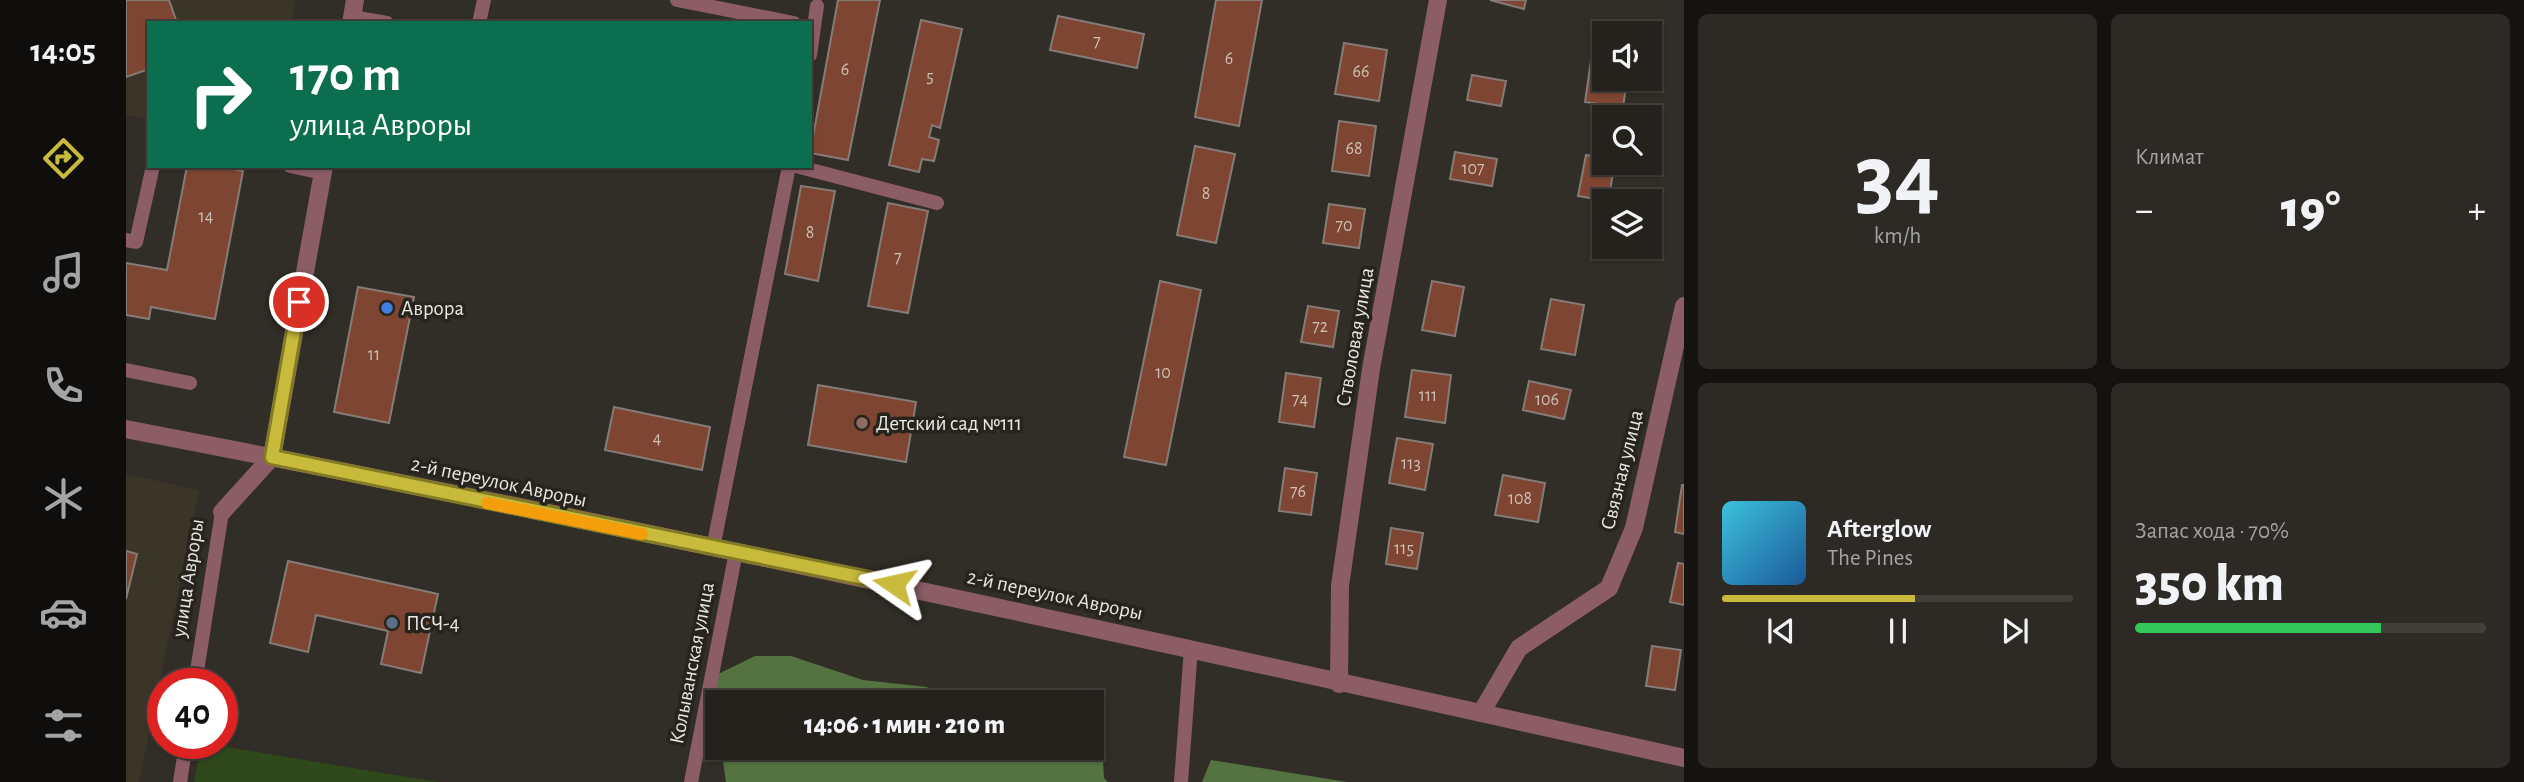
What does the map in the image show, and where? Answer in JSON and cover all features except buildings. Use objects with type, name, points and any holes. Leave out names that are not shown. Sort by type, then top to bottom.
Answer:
[{"type":"street","name":"Стволовая улица","points":[[1339,684],[1340,586],[1363,423],[1438,0]]},
{"type":"street","points":[[272,457],[323,169]]},
{"type":"street","name":"Связная улица","points":[[1481,713],[1519,648],[1609,587],[1634,527],[1684,306]]},
{"type":"street","name":"2-й переулок Авроры","points":[[126,429],[736,552],[1191,648],[1339,684],[1684,758]]},
{"type":"street","name":"улица Авроры","points":[[222,512],[272,457]]},
{"type":"lane","points":[[479,21],[484,0]]},
{"type":"lane","points":[[677,0],[784,21]]},
{"type":"lane","points":[[813,26],[817,6]]},
{"type":"lane","points":[[353,13],[380,21]]},
{"type":"lane","points":[[126,240],[136,242],[153,168]]},
{"type":"lane","points":[[713,548],[789,168]]},
{"type":"lane","points":[[804,168],[937,203]]},
{"type":"lane","points":[[126,370],[190,383]]},
{"type":"lane","name":"улица Авроры","points":[[198,668],[222,512]]},
{"type":"lane","name":"Колыванская улица","points":[[691,782],[736,552]]},
{"type":"lane","points":[[1181,782],[1191,648]]},
{"type":"lane","points":[[180,782],[184,759]]},
{"type":"shaded area","points":[[126,0],[295,0],[291,21],[147,21],[147,119],[126,115]]},
{"type":"shaded area","points":[[126,474],[199,490],[162,668],[147,668],[147,743],[139,782],[126,782]]},
{"type":"green space","points":[[755,656],[791,656],[863,680],[927,687],[929,690],[712,690],[710,678]]},
{"type":"green space","points":[[238,749],[438,782],[194,782],[198,759],[238,759]]},
{"type":"green space","points":[[723,760],[1103,760],[1104,778],[1108,782],[726,782]]},
{"type":"green space","points":[[1211,760],[1347,782],[1202,782]]},
{"type":"slow traffic","points":[[487,503],[642,534]]},
{"type":"place","name":"Аврора","points":[[387,308]]},
{"type":"place","name":"Детский сад №111","points":[[862,423]]},
{"type":"place","name":"ПСЧ-4","points":[[392,623]]},
{"type":"route","points":[[299,302],[272,457],[500,506],[894,584]]}]
